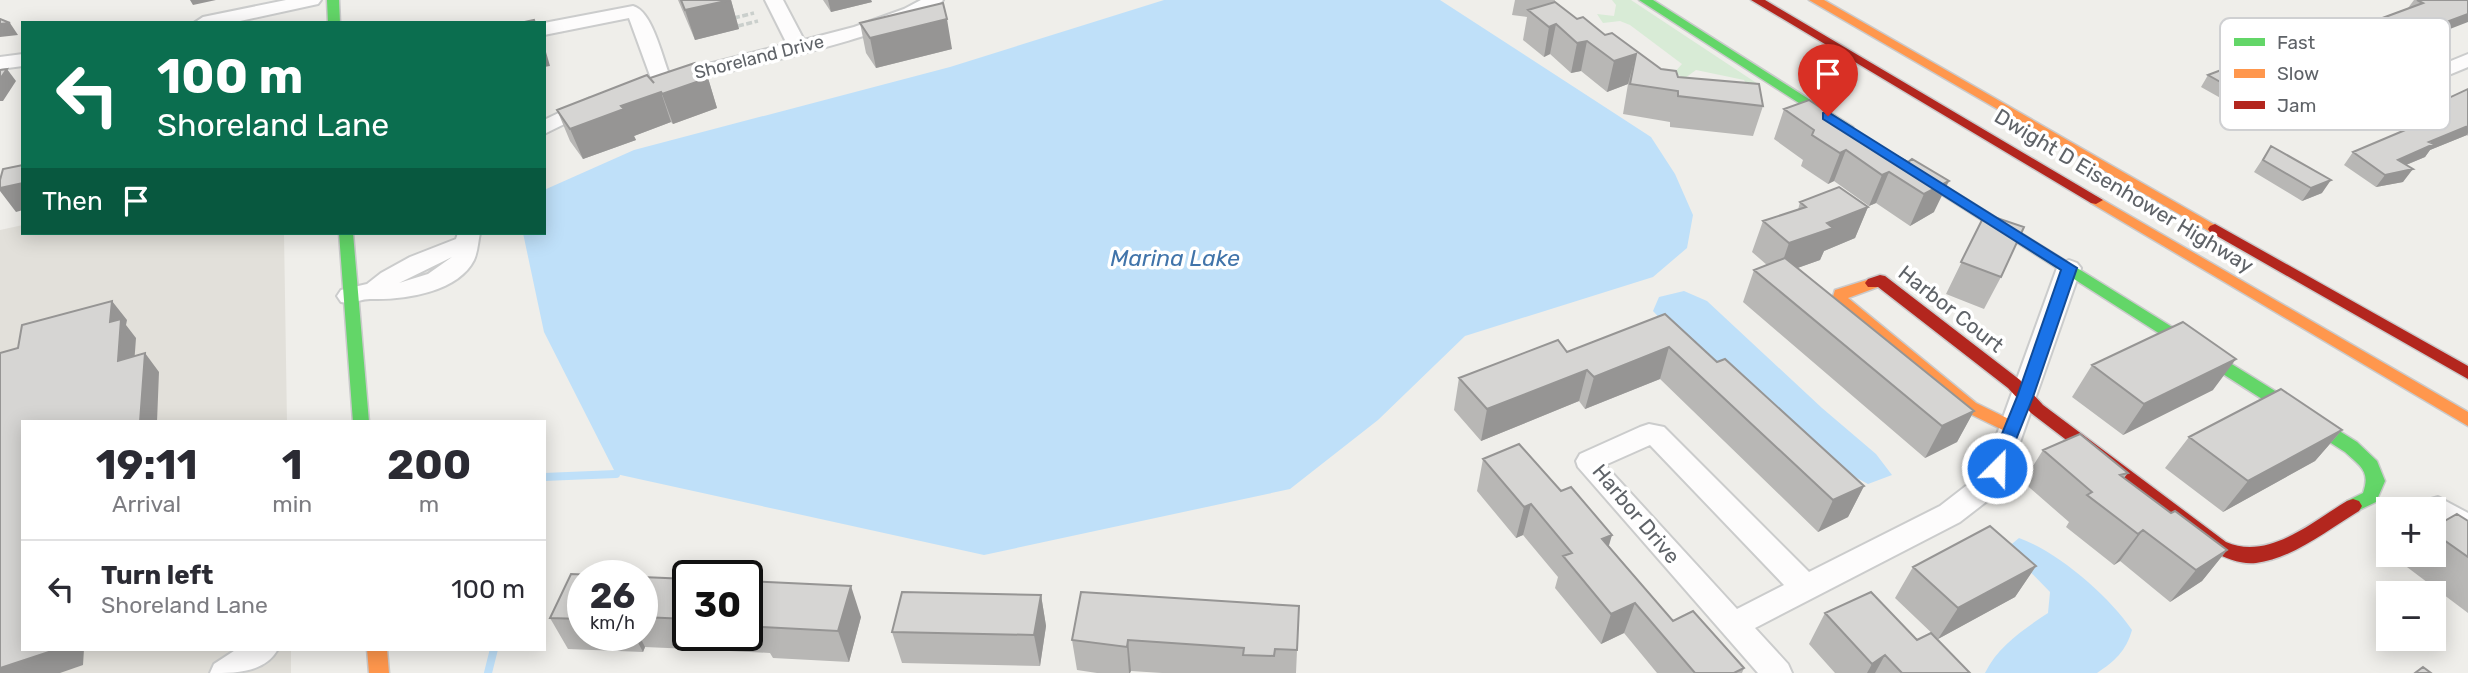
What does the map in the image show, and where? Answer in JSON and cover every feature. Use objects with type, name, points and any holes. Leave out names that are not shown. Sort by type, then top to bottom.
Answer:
[{"type":"main road","points":[[333,0],[334,21]]},
{"type":"main road","points":[[1645,0],[1862,138]]},
{"type":"main road","name":"Dwight D Eisenhower Highway","points":[[1757,0],[2468,420]]},
{"type":"main road","name":"Dwight D Eisenhower Highway","points":[[1815,0],[2468,373]]},
{"type":"main road","points":[[1897,159],[2069,268]]},
{"type":"main road","points":[[346,235],[360,420]]},
{"type":"main road","name":"Harbor Court","points":[[2013,428],[1970,407],[1840,300],[1839,296],[1880,280],[2209,541],[2240,554],[2267,554],[2370,497],[2377,484],[2375,472],[2366,460],[2345,442],[2069,268]]},
{"type":"main road","points":[[377,651],[379,673]]},
{"type":"street","points":[[212,21],[312,0]]},
{"type":"street","points":[[774,0],[798,47]]},
{"type":"street","name":"Shoreland Drive","points":[[643,86],[869,29],[926,3]]},
{"type":"street","points":[[546,29],[633,12],[638,16],[662,81]]},
{"type":"street","points":[[0,63],[21,60]]},
{"type":"street","points":[[2450,67],[2468,60]]},
{"type":"street","points":[[546,127],[606,98]]},
{"type":"street","points":[[349,296],[375,290],[380,293],[395,292],[428,282],[462,261],[467,238]]},
{"type":"street","points":[[1734,625],[1950,514],[1969,501],[1985,485],[1997,468],[2025,397],[2069,268]]},
{"type":"street","name":"Harbor Drive","points":[[1777,673],[1591,467],[1590,461],[1656,434],[1806,588]]},
{"type":"street","points":[[2446,513],[2468,527]]},
{"type":"street","points":[[225,673],[260,651]]},
{"type":"path","points":[[734,18],[754,13]]},
{"type":"path","points":[[738,26],[758,21]]},
{"type":"shaded area","points":[[21,225],[21,235],[284,235],[287,420],[21,420],[21,651],[291,651],[291,673],[0,673],[0,230]]},
{"type":"green space","points":[[1612,0],[1631,0],[1758,84],[1750,90],[1744,80],[1696,70],[1685,78],[1674,73],[1682,64],[1630,25],[1620,21],[1603,23],[1597,14],[1614,16],[1616,5]]},
{"type":"water","name":"Marina Lake","points":[[1164,0],[1440,0],[1651,137],[1675,174],[1693,215],[1687,248],[1653,277],[1465,336],[1378,420],[1290,489],[984,555],[616,474],[544,332],[523,235],[546,235],[546,189],[634,150],[950,67]]},
{"type":"water","points":[[1684,291],[1707,301],[1822,408],[1876,454],[1892,475],[1868,484],[1831,464],[1677,337],[1653,311],[1659,297]]},
{"type":"water","points":[[2019,538],[2050,554],[2082,576],[2110,603],[2132,630],[2119,655],[2097,673],[1985,673],[2004,646],[2048,613],[2050,592],[2007,548]]},
{"type":"building","points":[[681,0],[730,0],[685,10]]},
{"type":"building","points":[[2417,0],[2468,0],[2468,14],[2450,21],[2450,18],[2382,18],[2423,3]]},
{"type":"building","points":[[1555,2],[1577,19],[1583,17],[1605,35],[1612,33],[1661,69],[1676,71],[1678,77],[1759,84],[1763,106],[1678,96],[1678,91],[1630,84],[1636,54],[1614,61],[1587,41],[1577,43],[1556,24],[1549,27],[1528,10]]},
{"type":"building","points":[[943,3],[947,19],[870,38],[860,23]]},
{"type":"building","points":[[695,63],[708,78],[621,106],[624,109],[570,129],[557,110],[647,75],[654,83],[650,78]]},
{"type":"building","points":[[7,69],[0,79],[0,70]]},
{"type":"building","points":[[2220,70],[2220,82],[2208,75]]},
{"type":"building","points":[[2468,89],[2468,126],[2429,142],[2434,144],[2398,160],[2413,169],[2385,175],[2353,152],[2405,130],[2450,130],[2450,97]]},
{"type":"building","points":[[1809,100],[1871,141],[1908,162],[1912,159],[1949,181],[1924,194],[1889,172],[1882,175],[1846,150],[1840,153],[1812,135],[1814,130],[1784,109]]},
{"type":"building","points":[[2271,146],[2331,180],[2311,188],[2263,160]]},
{"type":"building","points":[[21,165],[21,183],[0,188],[3,169]]},
{"type":"building","points":[[1839,187],[1868,207],[1827,223],[1833,228],[1789,243],[1763,221],[1806,207],[1800,202]]},
{"type":"building","points":[[1985,214],[2024,227],[2001,277],[1961,262]]},
{"type":"building","points":[[1785,258],[1974,411],[1942,426],[1754,270]]},
{"type":"building","points":[[112,301],[110,322],[121,319],[118,361],[145,353],[140,420],[21,420],[21,651],[52,651],[0,668],[0,353],[18,348],[22,325]]},
{"type":"building","points":[[1665,314],[1717,362],[1725,359],[1864,486],[1833,500],[1669,347],[1594,377],[1587,370],[1487,409],[1459,378],[1558,340],[1567,352]]},
{"type":"building","points":[[2183,322],[2236,359],[2144,404],[2092,365]]},
{"type":"building","points":[[2281,389],[2342,430],[2248,481],[2189,437]]},
{"type":"building","points":[[2080,434],[2128,473],[2120,475],[2227,550],[2196,570],[2143,530],[2138,534],[2087,495],[2092,492],[2043,450]]},
{"type":"building","points":[[1519,444],[1561,491],[1571,487],[1612,535],[1602,539],[1673,621],[1693,611],[1744,668],[1734,673],[1695,673],[1635,603],[1611,614],[1563,556],[1572,553],[1531,504],[1524,507],[1483,459]]},
{"type":"building","points":[[2457,514],[2468,521],[2468,557],[2446,541],[2446,520]]},
{"type":"building","points":[[1990,526],[2036,566],[1958,608],[1913,567]]},
{"type":"building","points":[[658,578],[672,578],[672,618],[658,618]]},
{"type":"building","points":[[567,582],[567,619],[550,618]]},
{"type":"building","points":[[763,582],[851,586],[838,631],[763,627]]},
{"type":"building","points":[[902,592],[1041,595],[1034,635],[892,632]]},
{"type":"building","points":[[1081,592],[1299,606],[1297,650],[1275,649],[1274,656],[1243,655],[1244,648],[1128,640],[1127,647],[1072,640]]},
{"type":"building","points":[[1871,592],[1917,640],[1931,633],[1970,673],[1902,673],[1885,655],[1872,664],[1825,613]]},
{"type":"building","points":[[2423,667],[2431,673],[2415,673]]},
{"type":"waterway","points":[[546,477],[616,474]]},
{"type":"waterway","points":[[488,673],[494,651]]},
{"type":"traffic: fast","points":[[333,0],[334,21]]},
{"type":"traffic: fast","points":[[1645,0],[1846,127]]},
{"type":"traffic: fast","points":[[1905,165],[2351,447],[2371,466],[2376,481],[2370,497],[2353,506]]},
{"type":"traffic: fast","points":[[346,235],[361,420]]},
{"type":"traffic: slow","points":[[1815,0],[2215,229]]},
{"type":"traffic: slow","points":[[2096,200],[2468,420]]},
{"type":"traffic: slow","points":[[1873,283],[1840,294],[1840,300],[1970,407],[2013,428]]},
{"type":"traffic: slow","points":[[377,651],[379,673]]},
{"type":"traffic: jam","points":[[1757,0],[2096,200]]},
{"type":"traffic: jam","points":[[2215,229],[2468,373]]},
{"type":"traffic: jam","points":[[1873,283],[1880,280],[2014,384],[2037,409],[2209,541],[2226,550],[2250,556],[2266,554],[2353,506]]},
{"type":"route","points":[[1828,116],[2069,268],[2025,397],[1997,468]]}]
